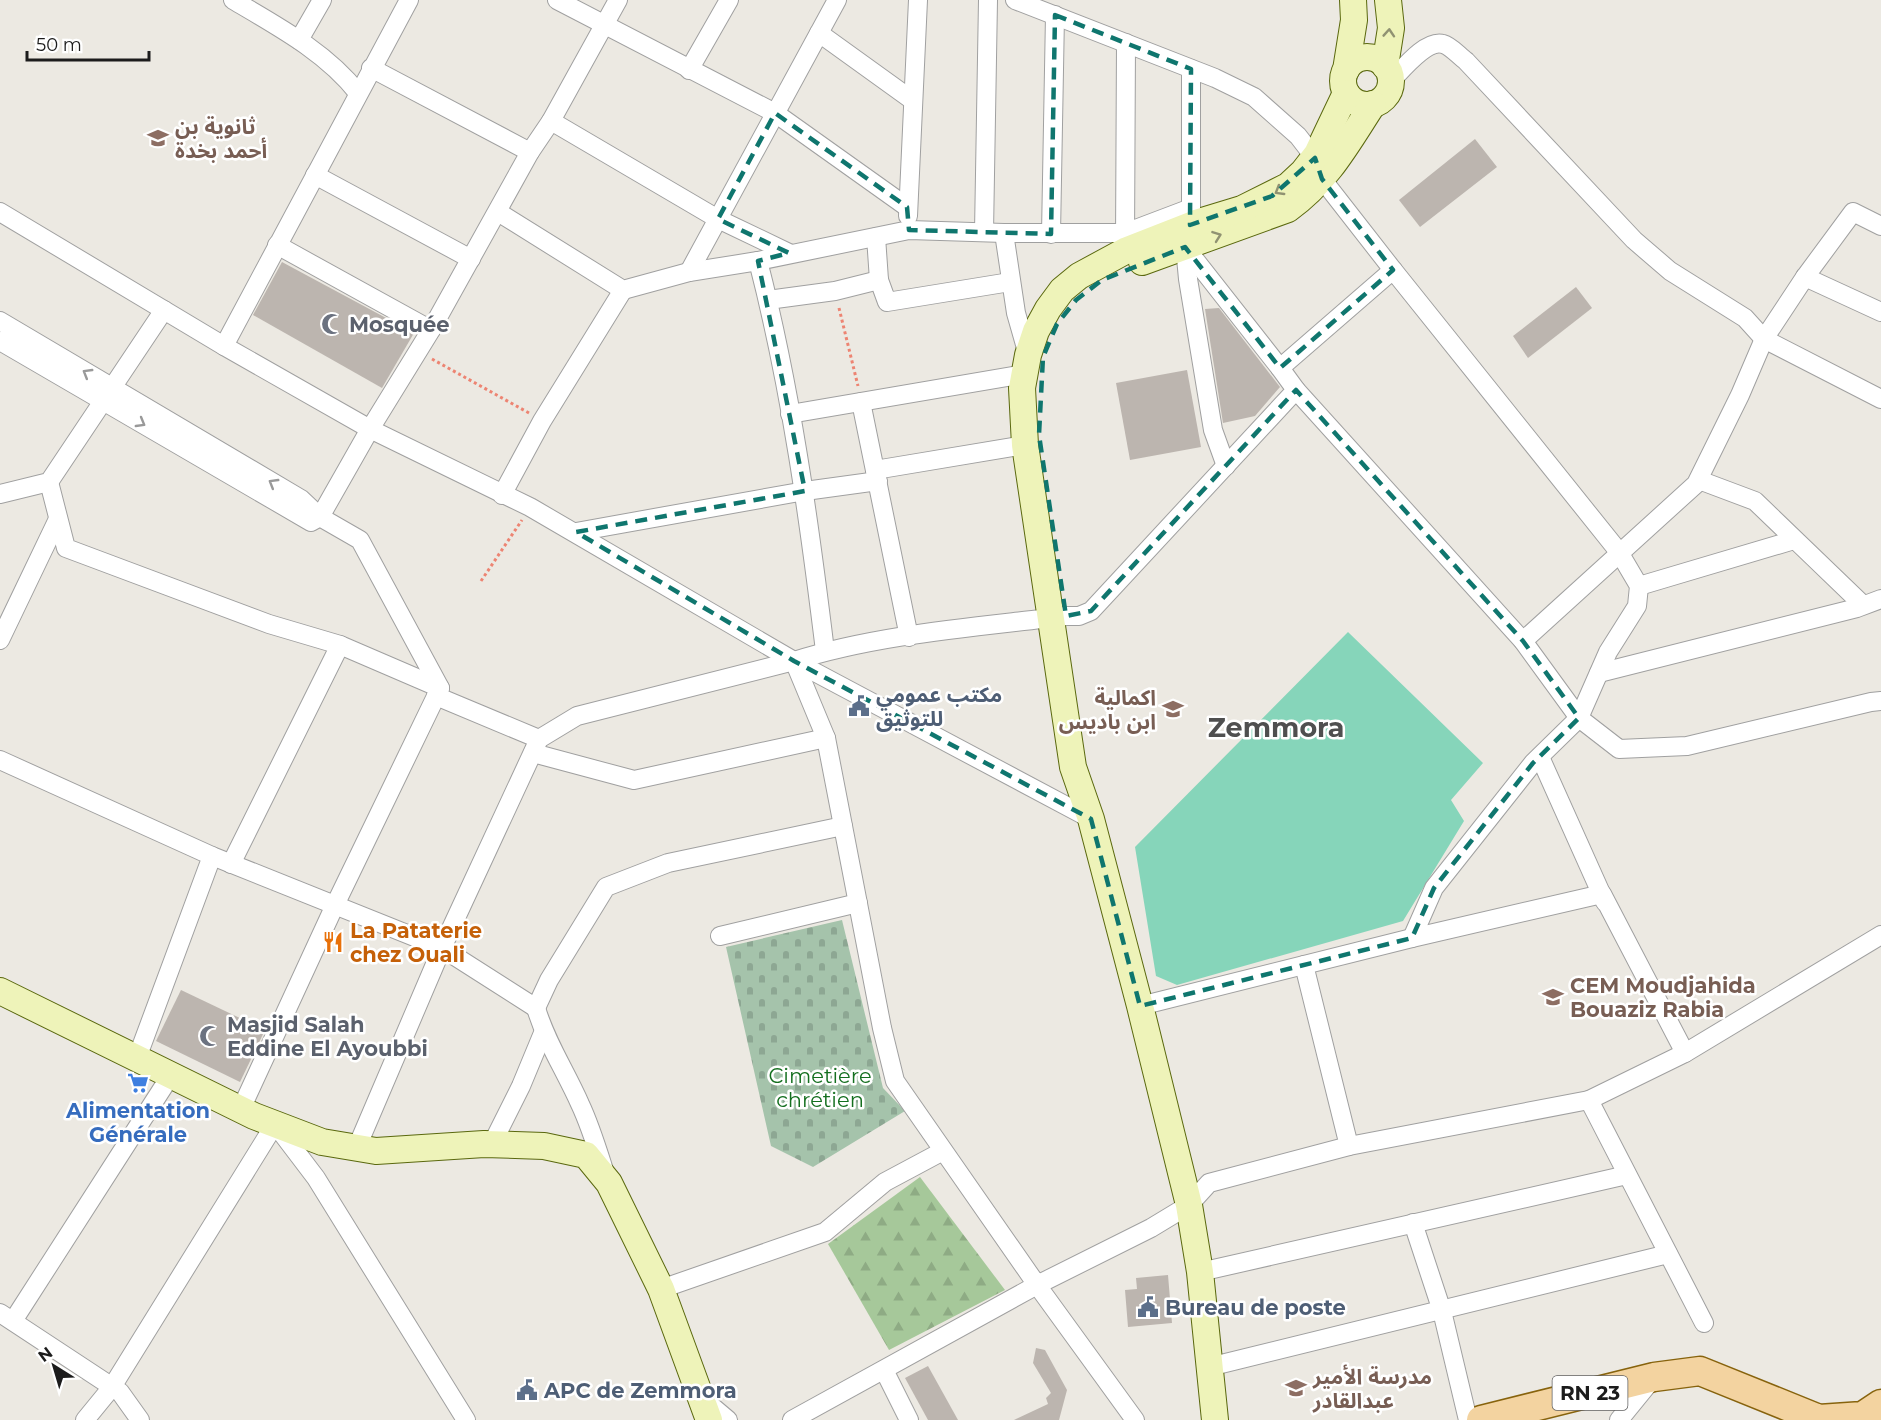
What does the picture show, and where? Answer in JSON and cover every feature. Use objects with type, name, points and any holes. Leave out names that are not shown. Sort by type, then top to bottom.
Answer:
[{"type":"main road","points":[[1353,0],[1354,20],[1346,81],[1358,103],[1373,104]]},
{"type":"main road","points":[[1215,1420],[1200,1272],[1189,1205],[1091,819],[1090,764],[1057,617],[1024,445],[1022,388],[1026,364],[1036,331],[1048,309],[1062,290],[1125,242],[1242,210],[1272,196],[1318,168],[1334,166],[1373,104],[1386,96],[1391,28],[1388,0]]},
{"type":"main road","points":[[1057,617],[1039,435],[1037,392],[1042,357],[1058,324],[1076,300],[1102,280],[1151,259],[1288,209],[1309,194],[1351,64],[1365,57],[1380,61],[1388,73]]},
{"type":"main road","points":[[0,991],[241,1109],[322,1142],[376,1150],[492,1144],[544,1146],[586,1155],[609,1183],[661,1289],[705,1409]]},
{"type":"main road","name":"RN 23","points":[[1481,1420],[1654,1377],[1708,1374],[1819,1419],[1863,1416],[1881,1404]]},
{"type":"street","points":[[298,40],[322,0]]},
{"type":"street","points":[[224,346],[409,0]]},
{"type":"street","points":[[557,0],[775,113],[907,207]]},
{"type":"street","points":[[0,321],[107,394],[311,522],[320,517],[370,429],[431,330],[618,0]]},
{"type":"street","points":[[689,70],[729,0]]},
{"type":"street","points":[[909,230],[907,207],[918,0]]},
{"type":"street","points":[[984,232],[988,0]]},
{"type":"street","points":[[1015,0],[1191,69],[1254,97],[1298,136],[1318,168],[1393,270],[1619,552],[1639,586],[1637,606],[1608,652],[1579,718],[1540,757],[1434,888],[1412,938]]},
{"type":"street","points":[[241,2],[298,40],[346,78],[358,93]]},
{"type":"street","points":[[689,272],[819,33],[831,2]]},
{"type":"street","points":[[1051,234],[1055,15]]},
{"type":"street","points":[[819,33],[912,100]]},
{"type":"street","points":[[1125,242],[1126,43]]},
{"type":"street","points":[[1388,73],[1427,47],[1436,43],[1446,44],[1466,61],[1634,240],[1670,271],[1745,318],[1764,339],[1881,399]]},
{"type":"street","points":[[371,68],[530,152]]},
{"type":"street","points":[[502,495],[542,421],[623,290],[689,272],[758,261],[909,230],[1051,234],[1125,242],[1191,208],[1191,69]]},
{"type":"street","points":[[551,121],[718,219],[789,253]]},
{"type":"street","points":[[315,175],[471,259]]},
{"type":"street","points":[[0,212],[224,346],[370,429],[530,507],[795,662],[1091,819]]},
{"type":"street","points":[[498,212],[623,290]]},
{"type":"street","points":[[1523,641],[1699,480],[1764,339],[1804,277],[1853,212],[1881,226]]},
{"type":"street","points":[[790,414],[861,402],[1026,364],[1010,282],[1004,233]]},
{"type":"street","points":[[876,237],[879,280],[887,302],[1010,282]]},
{"type":"street","points":[[277,245],[431,330]]},
{"type":"street","points":[[1185,247],[1296,390],[1523,641],[1579,718],[1619,749],[1687,746],[1881,701]]},
{"type":"street","points":[[1185,247],[1188,279],[1213,430],[1226,466]]},
{"type":"street","points":[[758,261],[768,300],[805,491],[825,651]]},
{"type":"street","points":[[1280,368],[1393,270]]},
{"type":"street","points":[[1804,277],[1881,312]]},
{"type":"street","points":[[768,300],[836,291],[879,280]]},
{"type":"street","points":[[0,494],[49,482],[164,310]]},
{"type":"street","points":[[0,341],[107,394]]},
{"type":"street","points":[[357,1147],[442,948],[536,746],[577,716],[795,662],[825,651],[909,637],[1079,616],[1091,611],[1296,390]]},
{"type":"street","points":[[861,402],[909,637]]},
{"type":"street","points":[[576,532],[728,506],[1024,445]]},
{"type":"street","points":[[1699,480],[1755,501],[1863,606]]},
{"type":"street","points":[[49,482],[66,548],[269,624],[340,645],[438,692],[536,746],[634,780],[826,738]]},
{"type":"street","points":[[320,517],[360,540],[438,692]]},
{"type":"street","points":[[0,640],[58,519]]},
{"type":"street","points":[[1639,586],[1794,540]]},
{"type":"street","points":[[1599,673],[1863,606],[1881,599]]},
{"type":"street","points":[[231,864],[340,645]]},
{"type":"street","points":[[795,662],[826,738],[882,1028],[895,1081],[1037,1285],[1135,1420]]},
{"type":"street","points":[[241,1109],[335,905],[438,692]]},
{"type":"street","points":[[1540,757],[1605,902],[1685,1053]]},
{"type":"street","points":[[0,760],[212,856],[442,948],[536,1008]]},
{"type":"street","points":[[609,1183],[582,1107],[543,1033],[536,1008],[549,980],[606,887],[668,863],[843,826]]},
{"type":"street","points":[[136,1058],[212,856]]},
{"type":"street","points":[[1140,1006],[1412,938],[1602,894],[1605,902]]},
{"type":"street","points":[[720,936],[858,903]]},
{"type":"street","points":[[792,1420],[1037,1285],[1151,1228],[1189,1205],[1209,1183],[1349,1146],[1589,1100],[1685,1053],[1881,935]]},
{"type":"street","points":[[1304,965],[1349,1146]]},
{"type":"street","points":[[492,1144],[521,1086],[543,1033]]},
{"type":"street","points":[[140,1420],[120,1392],[6,1317],[171,1075]]},
{"type":"street","points":[[1589,1100],[1704,1323]]},
{"type":"street","points":[[85,1420],[112,1387],[275,1124],[316,1178],[466,1420]]},
{"type":"street","points":[[661,1289],[825,1232],[885,1182],[943,1151]]},
{"type":"street","points":[[1200,1272],[1627,1175]]},
{"type":"street","points":[[1413,1223],[1442,1311],[1468,1420]]},
{"type":"street","points":[[1209,1368],[1668,1254]]},
{"type":"street","points":[[884,1370],[909,1420]]},
{"type":"street","points":[[1619,1420],[1654,1377]]},
{"type":"street","points":[[705,1409],[728,1420]]},
{"type":"path","points":[[836,291],[861,402]]},
{"type":"path","points":[[418,351],[542,421]]},
{"type":"path","points":[[481,581],[530,507]]},
{"type":"highlighted area","points":[[1055,15],[1191,69],[1190,225],[1272,196],[1315,158],[1322,179],[1393,270],[1280,368],[1185,247],[1102,280],[1076,300],[1057,324],[1043,357],[1039,435],[1066,616],[1091,611],[1296,390],[1523,641],[1579,718],[1533,763],[1434,888],[1412,938],[1140,1006],[1091,819],[794,661],[576,532],[805,491],[758,261],[789,253],[718,219],[775,113],[907,207],[909,230],[1051,234]]},
{"type":"green space","points":[[1348,632],[1483,763],[1451,800],[1464,821],[1403,921],[1177,985],[1156,976],[1135,847]]},
{"type":"green space","name":"Cimetière chrétien","points":[[842,920],[883,1088],[905,1111],[813,1167],[771,1146],[726,947]]},
{"type":"green space","points":[[920,1177],[1005,1290],[889,1350],[828,1244]]},
{"type":"building","points":[[1475,139],[1497,167],[1420,227],[1399,200]]},
{"type":"building","name":"Mosquée","points":[[282,262],[414,333],[382,388],[253,315]]},
{"type":"building","points":[[1576,287],[1592,308],[1528,358],[1513,336]]},
{"type":"building","points":[[1219,308],[1280,387],[1255,416],[1223,423],[1205,309]]},
{"type":"building","points":[[1187,370],[1201,447],[1130,460],[1116,383]]},
{"type":"building","name":"Masjid Salah Eddine El Ayoubbi","points":[[181,990],[265,1030],[240,1082],[156,1041]]},
{"type":"building","name":"Bureau de poste","points":[[1168,1275],[1172,1323],[1128,1327],[1125,1290],[1137,1289],[1136,1278]]},
{"type":"building","points":[[1036,1348],[1045,1350],[1067,1390],[1059,1420],[1014,1420],[1048,1404],[1046,1398],[1051,1393],[1033,1363]]},
{"type":"building","points":[[928,1366],[958,1420],[928,1420],[905,1378]]},
{"type":"place","name":"ثانوية بن أحمد بخدة","points":[[158,138]]},
{"type":"place","name":"Mosquée","points":[[332,324]]},
{"type":"place","name":"مكتب عمومي للتوثيق","points":[[859,706]]},
{"type":"place","name":"اكمالية ابن باديس","points":[[1173,709]]},
{"type":"place","name":"La Pataterie chez Ouali","points":[[333,942]]},
{"type":"place","name":"CEM Moudjahida Bouaziz Rabia","points":[[1553,997]]},
{"type":"place","name":"Masjid Salah Eddine El Ayoubbi","points":[[210,1036]]},
{"type":"place","name":"Alimentation Générale","points":[[138,1083]]},
{"type":"place","name":"Bureau de poste","points":[[1148,1307]]},
{"type":"place","name":"مدرسة الأمير عبدالقادر","points":[[1296,1388]]},
{"type":"place","name":"APC de Zemmora","points":[[527,1390]]},
{"type":"district","name":"Zemmora","points":[[1276,727]]}]
